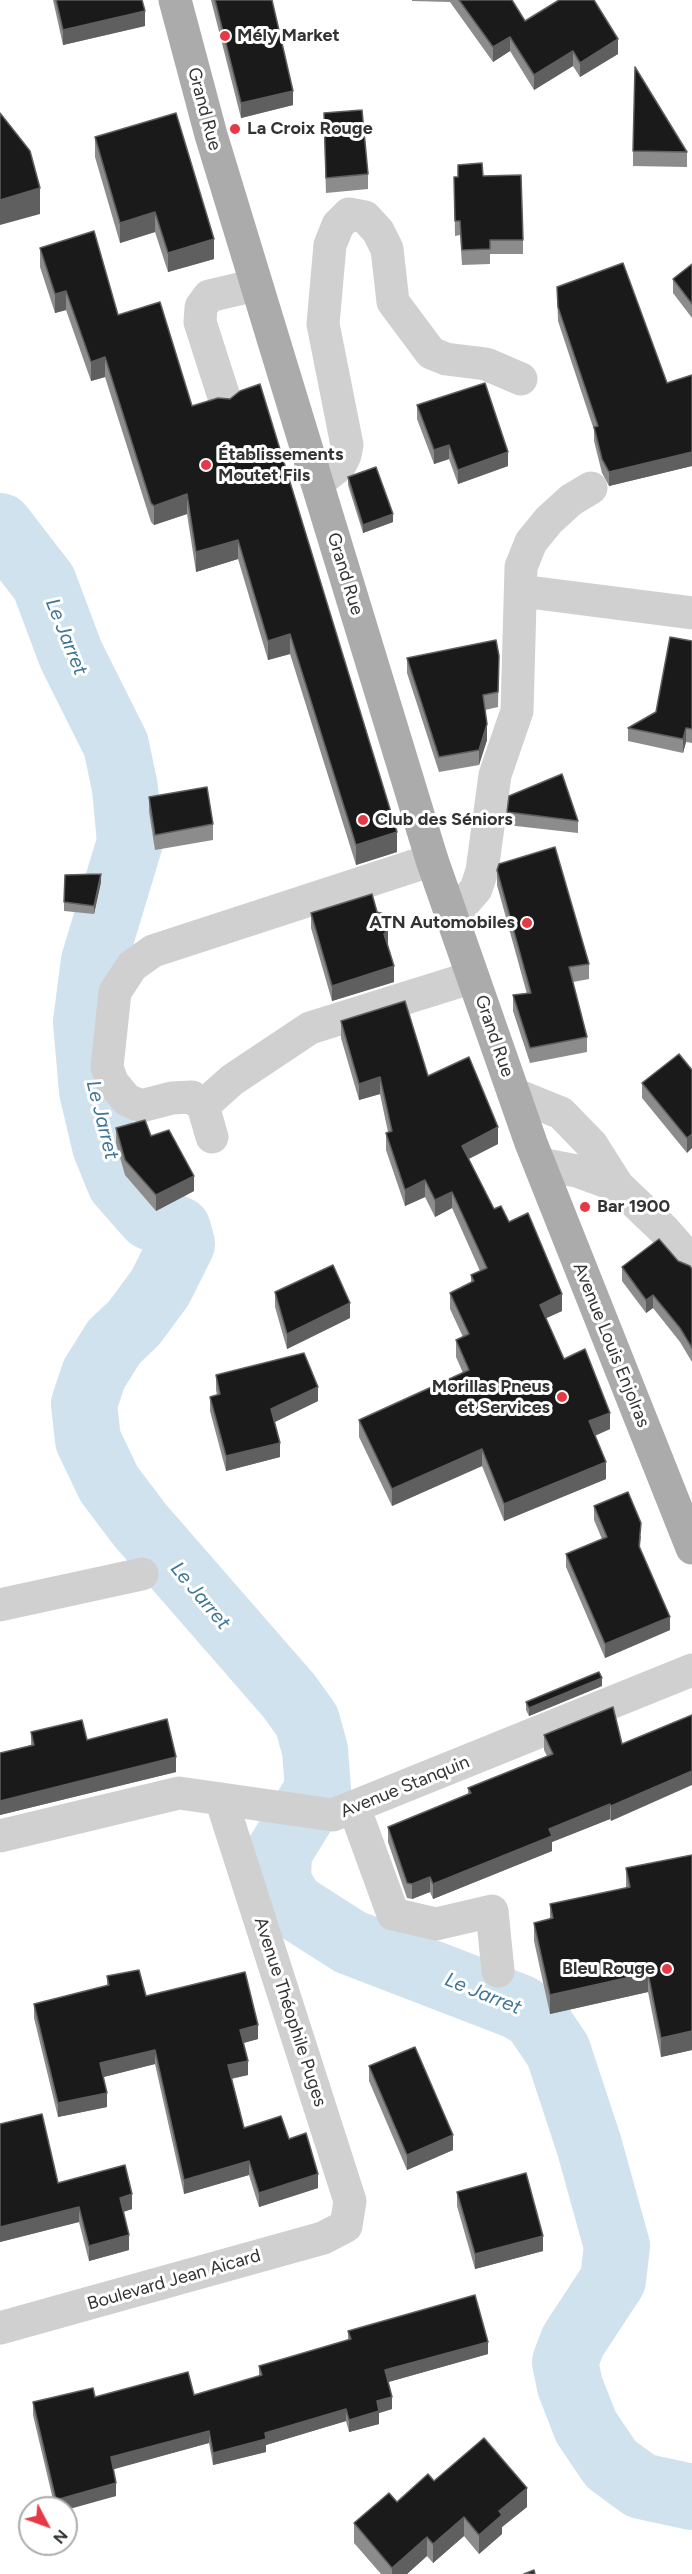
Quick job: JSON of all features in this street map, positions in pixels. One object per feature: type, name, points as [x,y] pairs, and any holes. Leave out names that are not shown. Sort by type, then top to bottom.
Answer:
[{"type":"main road","name":"Grand Rue","points":[[175,0],[211,135],[432,860],[536,1153]]},
{"type":"main road","name":"Avenue Louis Enjolras","points":[[536,1153],[692,1548]]},
{"type":"street","points":[[317,483],[340,465],[345,455],[346,444],[324,324],[330,245],[338,225],[349,214],[365,217],[378,231],[387,249],[393,302],[431,353],[446,359],[486,364],[521,379]]},
{"type":"street","points":[[225,400],[200,322],[201,308],[209,297],[256,285]]},
{"type":"street","points":[[451,918],[476,889],[482,871],[495,775],[517,711],[521,567],[531,542],[549,519],[571,500],[591,488]]},
{"type":"street","points":[[521,591],[692,613]]},
{"type":"street","points":[[212,1137],[203,1106],[192,1097],[172,1098],[141,1106],[127,1100],[112,1082],[107,1067],[115,992],[132,966],[153,951],[432,860]]},
{"type":"street","points":[[203,1106],[232,1080],[310,1028],[473,977]]},
{"type":"street","points":[[514,1094],[561,1113],[592,1145],[618,1186],[665,1231],[692,1262]]},
{"type":"street","points":[[536,1153],[618,1186]]},
{"type":"street","points":[[0,1605],[142,1574]]},
{"type":"street","name":"Avenue Stanquin","points":[[0,1836],[179,1793],[272,1806],[349,1809],[692,1670]]},
{"type":"street","name":"Avenue Théophile Puges","points":[[221,1799],[350,2201],[346,2226]]},
{"type":"street","points":[[349,1809],[393,1914],[436,1924],[492,1911],[498,1971]]},
{"type":"street","name":"Boulevard Jean Aicard","points":[[0,2328],[324,2238],[346,2226]]},
{"type":"building","points":[[56,0],[142,0],[145,11],[63,30]]},
{"type":"building","points":[[215,0],[272,0],[293,91],[241,103]]},
{"type":"building","points":[[459,0],[512,0],[525,21],[559,0],[594,0],[618,39],[580,63],[573,51],[534,75],[510,37],[493,47]]},
{"type":"building","points":[[635,67],[687,152],[633,151]]},
{"type":"building","points":[[362,110],[368,174],[326,178],[324,113]]},
{"type":"building","points":[[0,113],[30,151],[40,188],[0,200]]},
{"type":"building","points":[[176,113],[214,239],[168,253],[155,212],[120,223],[95,137]]},
{"type":"building","points":[[482,163],[483,176],[521,175],[523,240],[490,240],[490,249],[462,250],[460,221],[455,221],[454,177],[458,177],[458,165]]},
{"type":"building","points":[[94,231],[118,315],[160,302],[192,406],[218,398],[230,399],[240,391],[260,384],[397,832],[356,845],[290,634],[268,641],[238,540],[196,552],[187,494],[154,506],[151,503],[105,357],[91,362],[66,291],[55,294],[40,248]]},
{"type":"building","points":[[623,263],[667,383],[692,375],[692,452],[609,472],[602,459],[594,427],[598,426],[558,307],[557,287]]},
{"type":"building","points":[[692,264],[692,304],[673,279]]},
{"type":"building","points":[[485,383],[508,452],[458,470],[449,445],[434,450],[417,405]]},
{"type":"building","points":[[376,467],[393,514],[363,525],[348,477]]},
{"type":"building","points":[[670,637],[692,641],[692,729],[686,728],[683,739],[628,728],[656,712]]},
{"type":"building","points":[[496,640],[499,656],[498,692],[483,695],[487,724],[479,750],[439,757],[407,658]]},
{"type":"building","points":[[562,774],[578,821],[507,812],[509,796]]},
{"type":"building","points":[[207,787],[213,824],[155,835],[149,797]]},
{"type":"building","points":[[555,847],[589,964],[569,967],[587,1037],[530,1048],[513,995],[531,993],[497,870],[499,864]]},
{"type":"building","points":[[101,874],[94,906],[64,902],[65,875]]},
{"type":"building","points":[[372,894],[377,912],[384,914],[388,929],[384,934],[394,966],[332,986],[311,913]]},
{"type":"building","points":[[405,1001],[428,1076],[469,1057],[498,1127],[462,1146],[494,1209],[501,1206],[509,1222],[528,1213],[562,1294],[540,1305],[564,1359],[585,1349],[610,1413],[589,1421],[606,1462],[504,1504],[482,1449],[392,1489],[359,1420],[469,1370],[456,1340],[469,1334],[450,1293],[474,1281],[471,1275],[487,1268],[452,1192],[435,1200],[425,1180],[405,1190],[386,1133],[392,1131],[380,1077],[359,1084],[341,1021]]},
{"type":"building","points":[[679,1054],[692,1070],[692,1134],[687,1138],[642,1083]]},
{"type":"building","points":[[145,1120],[151,1136],[169,1130],[194,1176],[156,1195],[125,1160],[116,1128]]},
{"type":"building","points":[[659,1239],[678,1261],[692,1269],[692,1348],[680,1328],[653,1295],[646,1300],[622,1267]]},
{"type":"building","points":[[333,1265],[350,1303],[287,1334],[275,1292]]},
{"type":"building","points":[[304,1353],[318,1387],[271,1409],[280,1443],[226,1456],[210,1397],[220,1394],[216,1375]]},
{"type":"building","points":[[628,1492],[641,1523],[639,1546],[670,1617],[605,1644],[566,1554],[607,1537],[594,1506]]},
{"type":"building","points":[[599,1672],[602,1678],[529,1708],[526,1702]]},
{"type":"building","points":[[613,1707],[622,1744],[692,1715],[692,1771],[611,1806],[610,1804],[549,1829],[552,1836],[433,1884],[430,1877],[412,1884],[407,1883],[388,1827],[471,1793],[468,1788],[553,1754],[544,1735]]},
{"type":"building","points":[[167,1719],[176,1757],[0,1801],[0,1753],[34,1745],[31,1732],[82,1720],[87,1740]]},
{"type":"building","points":[[692,1855],[692,2031],[661,2038],[648,1973],[550,1995],[534,1923],[553,1918],[550,1904],[630,1887],[626,1868]]},
{"type":"building","points":[[139,1970],[146,1996],[245,1972],[258,2025],[240,2030],[248,2061],[228,2065],[244,2128],[281,2116],[289,2139],[306,2133],[318,2174],[259,2193],[249,2161],[184,2180],[155,2050],[100,2063],[107,2093],[58,2103],[34,2004],[109,1985],[107,1976]]},
{"type":"building","points":[[415,2047],[453,2135],[407,2155],[369,2066]]},
{"type":"building","points":[[42,2114],[58,2183],[125,2165],[132,2194],[120,2198],[129,2235],[89,2246],[79,2207],[0,2227],[0,2124]]},
{"type":"building","points":[[526,2173],[543,2236],[475,2254],[457,2192]]},
{"type":"building","points":[[475,2295],[488,2342],[385,2370],[392,2397],[377,2401],[379,2411],[349,2420],[346,2409],[265,2433],[266,2439],[213,2453],[209,2431],[111,2457],[116,2483],[70,2496],[55,2496],[33,2402],[93,2388],[95,2397],[188,2372],[194,2395],[262,2375],[259,2366],[351,2339],[348,2331]]},
{"type":"building","points":[[484,2438],[527,2488],[499,2511],[502,2515],[479,2535],[464,2517],[433,2544],[427,2537],[392,2568],[354,2523],[389,2493],[397,2502],[428,2474],[434,2481]]},
{"type":"waterway","name":"Le Jarret","points":[[0,526],[44,583],[71,655],[116,745],[125,788],[130,842],[94,961],[86,1022],[92,1091],[105,1146],[120,1183],[150,1217],[178,1229],[182,1244],[160,1288],[134,1323],[114,1342],[94,1374],[84,1404],[88,1440],[109,1484],[140,1525],[289,1696],[307,1721],[315,1750],[318,1789],[279,1852],[278,1882],[292,1905],[350,1942],[519,2007],[535,2017],[558,2051],[589,2145],[617,2246],[613,2280],[573,2341],[565,2362],[570,2386],[586,2427],[611,2464],[641,2486],[692,2497]]},
{"type":"place","name":"Mély Market","points":[[225,36]]},
{"type":"place","name":"La Croix Rouge","points":[[235,129]]},
{"type":"place","name":"Établissements Moutet Fils","points":[[206,465]]},
{"type":"place","name":"Club des Séniors","points":[[363,820]]},
{"type":"place","name":"ATN Automobiles","points":[[527,923]]},
{"type":"place","name":"Bar 1900","points":[[585,1207]]},
{"type":"place","name":"Morillas Pneus et Services","points":[[562,1397]]},
{"type":"place","name":"Bleu Rouge","points":[[667,1969]]}]
